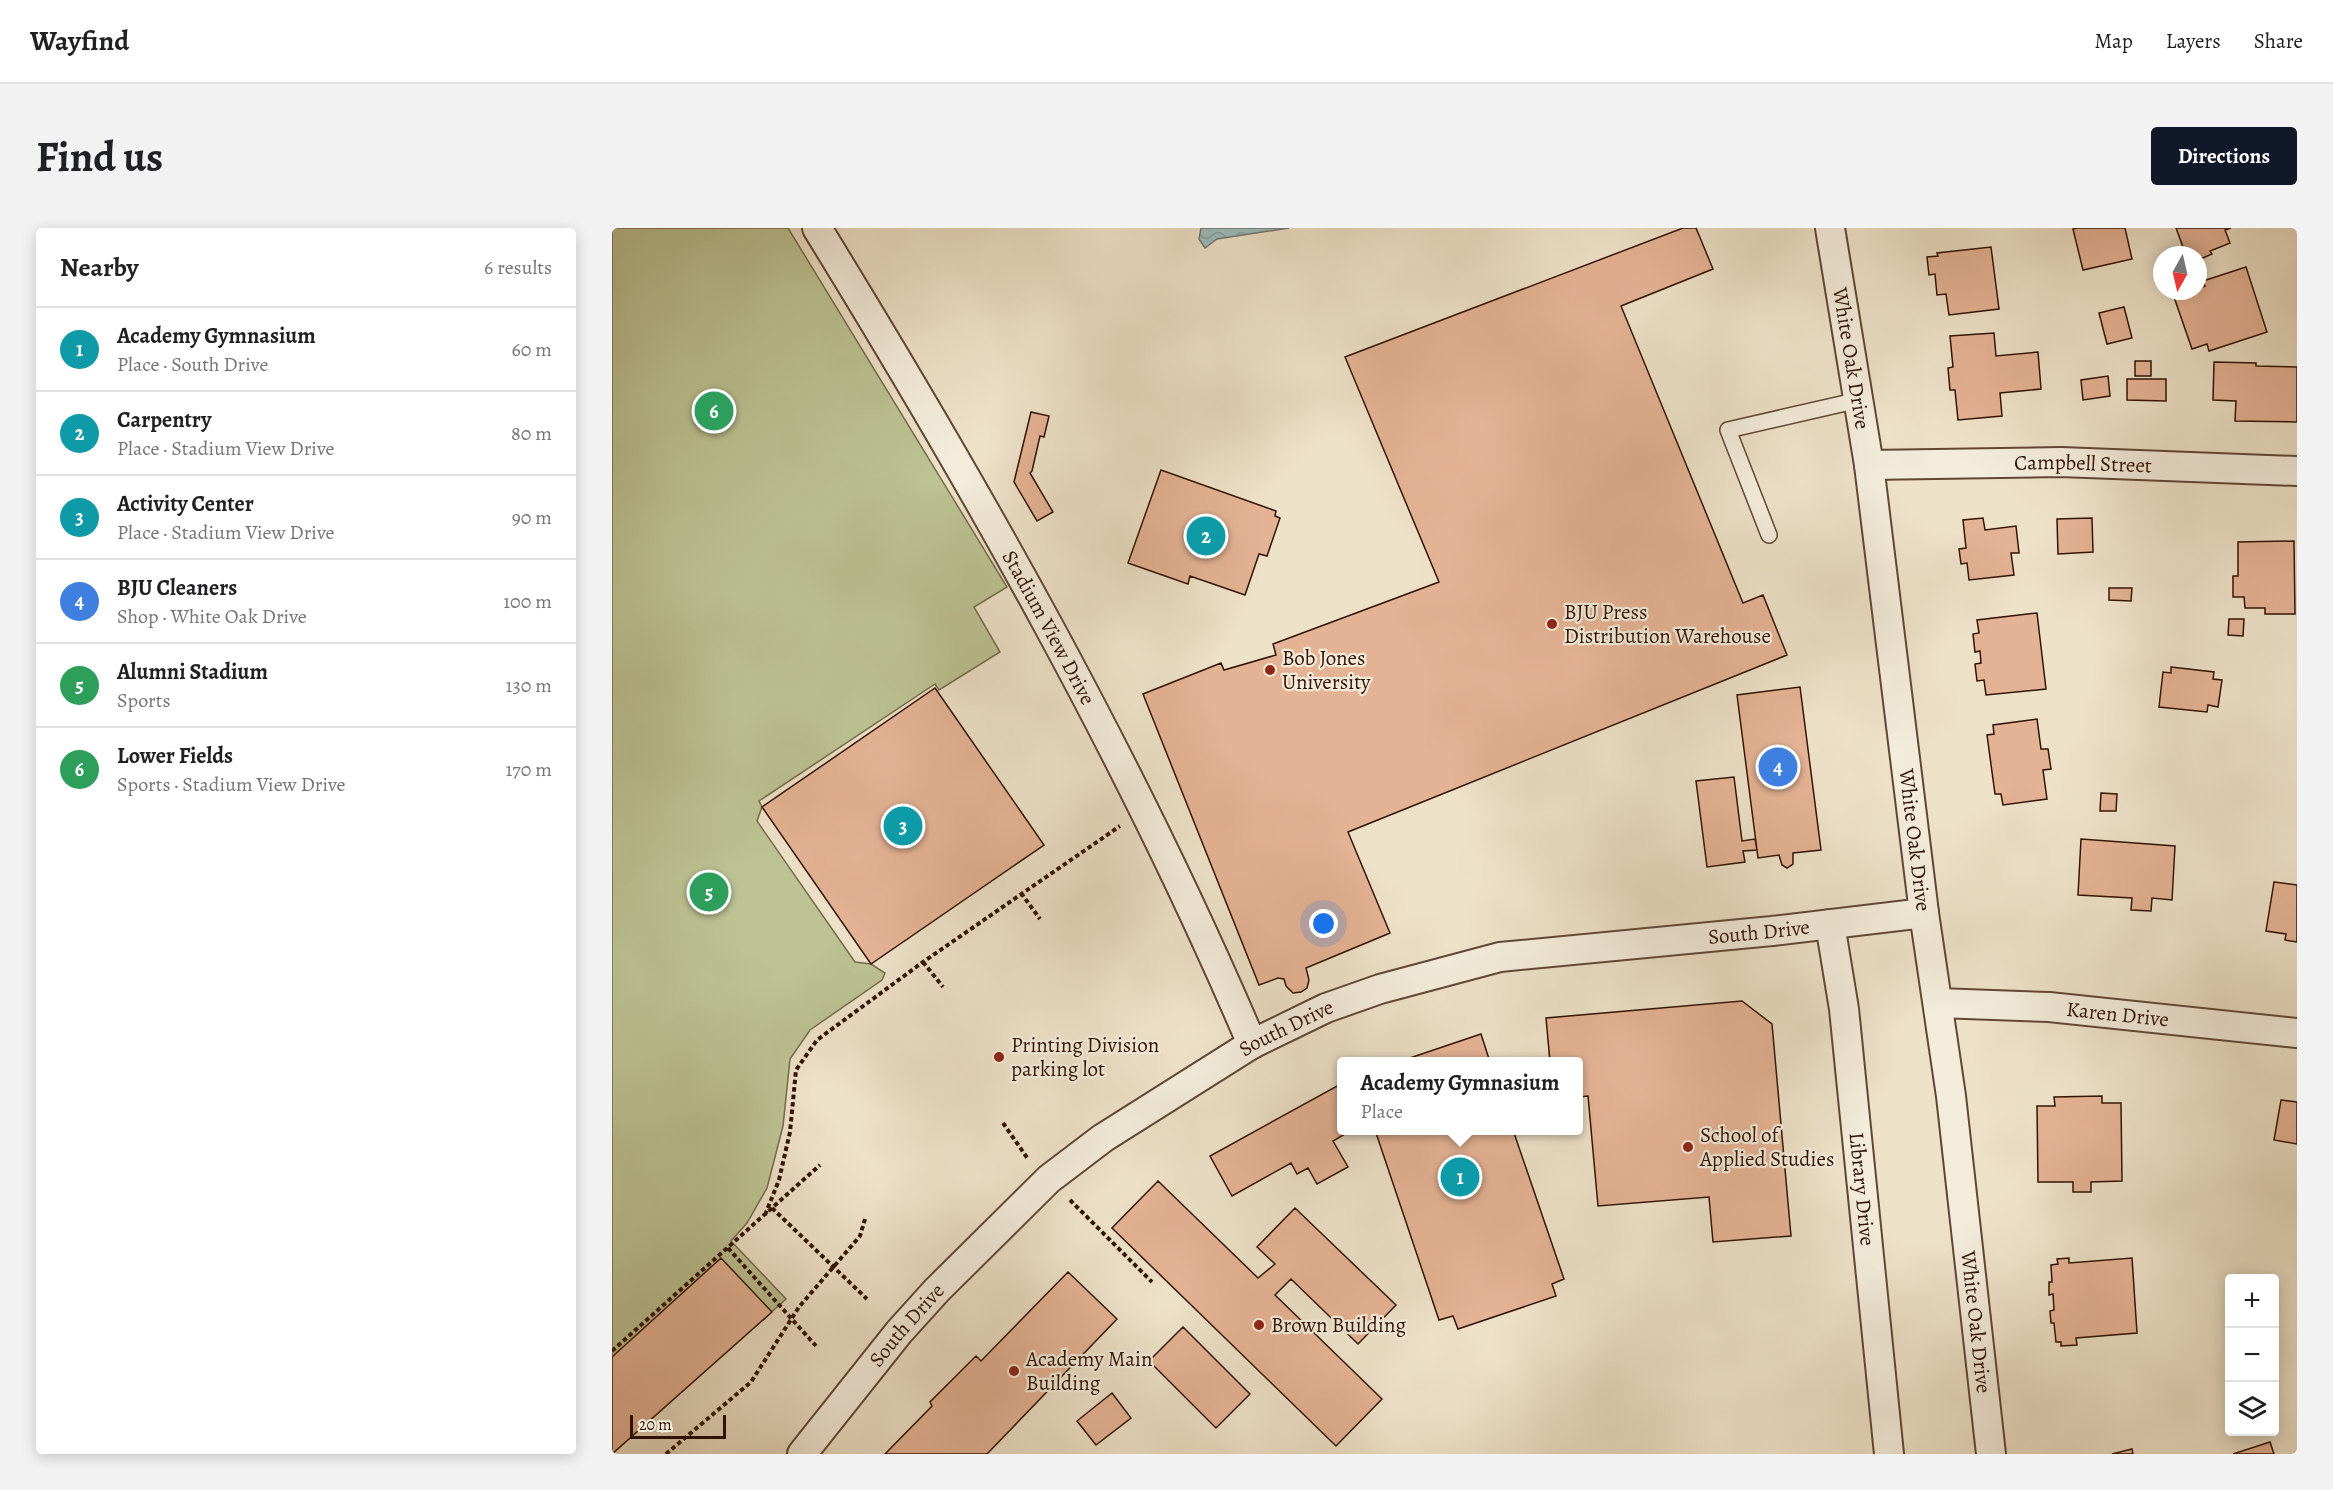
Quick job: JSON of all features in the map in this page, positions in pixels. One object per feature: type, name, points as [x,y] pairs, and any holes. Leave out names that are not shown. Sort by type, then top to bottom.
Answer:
[{"type":"street","name":"Stadium View Drive","points":[[817,228],[1037,602],[1179,881],[1252,1044]]},
{"type":"street","name":"White Oak Drive","points":[[1830,228],[1869,465],[1924,913],[1951,1096],[1991,1454]]},
{"type":"street","name":"Campbell Street","points":[[1869,465],[2061,462],[2297,471]]},
{"type":"street","name":"South Drive","points":[[802,1454],[907,1323],[1049,1179],[1104,1138],[1252,1044],[1326,1008],[1380,989],[1500,957],[1924,913]]},
{"type":"street","name":"Library Drive","points":[[1830,924],[1844,1009],[1889,1454]]},
{"type":"street","name":"Karen Drive","points":[[1938,1003],[2049,1007],[2297,1033]]},
{"type":"lane","points":[[1769,535],[1728,430],[1858,400]]},
{"type":"path","points":[[765,1215],[779,1180],[790,1132],[796,1070],[817,1040],[923,962],[1128,820]]},
{"type":"path","points":[[1021,893],[1040,920]]},
{"type":"path","points":[[923,962],[943,987]]},
{"type":"path","points":[[1003,1123],[1022,1151]]},
{"type":"path","points":[[612,1351],[820,1165]]},
{"type":"path","points":[[1068,1198],[1152,1282]]},
{"type":"path","points":[[772,1208],[867,1299]]},
{"type":"path","points":[[666,1454],[751,1382],[799,1307],[860,1236],[865,1220]]},
{"type":"path","points":[[728,1248],[816,1346]]},
{"type":"green space","points":[[612,228],[788,228],[1007,587],[974,607],[1000,652],[939,690],[935,684],[759,801],[762,807],[757,821],[855,962],[871,964],[885,973],[882,980],[810,1030],[790,1059],[783,1126],[767,1188],[747,1223],[731,1241],[786,1299],[612,1454]]},
{"type":"water","points":[[1201,228],[1289,228],[1217,239],[1205,248],[1199,239]]},
{"type":"building","name":"BJU Press Distribution Warehouse","points":[[1683,228],[1696,228],[1713,269],[1621,306],[1743,603],[1763,595],[1787,655],[1348,832],[1390,933],[1306,968],[1309,980],[1307,988],[1301,992],[1293,993],[1286,986],[1284,979],[1278,978],[1259,985],[1143,694],[1221,663],[1224,670],[1276,655],[1273,644],[1439,582],[1345,357]]},
{"type":"building","points":[[2125,228],[2132,259],[2083,270],[2073,229]]},
{"type":"building","points":[[2176,228],[2231,228],[2225,230],[2230,243],[2210,251],[2212,254],[2207,256],[2207,246],[2183,246]]},
{"type":"building","points":[[1991,247],[1999,309],[1949,315],[1946,294],[1937,295],[1935,274],[1929,275],[1927,257],[1938,256],[1937,253]]},
{"type":"building","points":[[2246,267],[2267,332],[2209,351],[2207,344],[2192,349],[2175,300],[2207,300],[2207,280]]},
{"type":"building","points":[[2124,307],[2132,338],[2107,344],[2099,313]]},
{"type":"building","points":[[1994,333],[1996,356],[2038,352],[2041,389],[2000,393],[2002,416],[1958,420],[1955,390],[1950,390],[1948,368],[1953,367],[1950,336]]},
{"type":"building","points":[[2135,361],[2151,361],[2151,376],[2135,376]]},
{"type":"building","points":[[2214,362],[2297,367],[2297,422],[2235,421],[2236,401],[2213,400]]},
{"type":"building","points":[[2108,376],[2110,396],[2083,400],[2081,380]]},
{"type":"building","points":[[2127,379],[2166,379],[2166,401],[2127,400]]},
{"type":"building","points":[[1031,412],[1049,416],[1044,437],[1040,436],[1030,473],[1053,512],[1037,521],[1014,482]]},
{"type":"building","points":[[1161,470],[1276,511],[1275,516],[1280,518],[1267,556],[1259,554],[1245,595],[1190,576],[1188,584],[1128,563]]},
{"type":"building","points":[[1983,518],[1985,530],[2016,526],[2019,553],[2011,553],[2014,575],[1969,580],[1967,563],[1961,564],[1959,549],[1966,548],[1963,520]]},
{"type":"building","points":[[2092,518],[2093,552],[2058,554],[2057,519]]},
{"type":"building","points":[[2294,541],[2295,614],[2265,614],[2265,608],[2245,608],[2244,597],[2233,597],[2233,576],[2238,576],[2238,542]]},
{"type":"building","points":[[2109,588],[2132,588],[2131,601],[2109,600]]},
{"type":"building","points":[[2037,613],[2046,689],[1986,695],[1984,680],[1977,681],[1975,664],[1981,663],[1980,651],[1975,652],[1973,634],[1979,633],[1977,620]]},
{"type":"building","points":[[2229,619],[2244,619],[2243,636],[2228,635]]},
{"type":"building","points":[[2171,667],[2214,672],[2213,679],[2222,680],[2218,707],[2208,705],[2207,712],[2159,707],[2163,672],[2171,673]]},
{"type":"building","points":[[1800,687],[1821,850],[1793,853],[1793,864],[1787,868],[1782,865],[1779,855],[1758,858],[1737,695]]},
{"type":"building","points":[[935,688],[1044,845],[871,964],[762,807]]},
{"type":"building","points":[[2037,719],[2041,749],[2048,749],[2051,769],[2043,770],[2047,799],[2003,805],[2001,794],[1995,794],[1987,735],[1994,734],[1993,725]]},
{"type":"building","points":[[1734,777],[1742,841],[1755,839],[1757,850],[1743,851],[1745,862],[1707,867],[1696,781]]},
{"type":"building","points":[[2101,793],[2117,794],[2116,811],[2100,811]]},
{"type":"building","points":[[2081,839],[2175,846],[2172,900],[2152,898],[2151,911],[2131,910],[2132,898],[2078,895]]},
{"type":"building","points":[[2274,882],[2297,885],[2297,942],[2285,940],[2286,934],[2266,931]]},
{"type":"building","name":"School of Applied Studies","points":[[1742,1001],[1772,1024],[1791,1236],[1713,1242],[1709,1197],[1598,1206],[1588,1096],[1583,1096],[1583,1057],[1550,1057],[1546,1018]]},
{"type":"building","points":[[1481,1034],[1488,1057],[1413,1057]]},
{"type":"building","points":[[1337,1086],[1337,1135],[1343,1135],[1333,1141],[1348,1167],[1317,1184],[1308,1168],[1297,1174],[1291,1163],[1232,1196],[1210,1156]]},
{"type":"building","points":[[2102,1096],[2102,1103],[2121,1103],[2122,1181],[2091,1182],[2091,1192],[2073,1192],[2073,1182],[2038,1182],[2037,1106],[2055,1106],[2054,1097]]},
{"type":"building","points":[[2281,1100],[2297,1102],[2297,1144],[2274,1140]]},
{"type":"building","points":[[1377,1135],[1515,1135],[1564,1279],[1552,1284],[1556,1296],[1458,1329],[1453,1316],[1439,1320]]},
{"type":"building","name":"Brown Building","points":[[1158,1181],[1258,1278],[1275,1264],[1257,1247],[1295,1208],[1396,1305],[1358,1344],[1291,1279],[1275,1295],[1382,1399],[1336,1446],[1112,1228]]},
{"type":"building","points":[[721,1258],[772,1312],[612,1454],[612,1357]]},
{"type":"building","points":[[2069,1258],[2069,1263],[2132,1258],[2137,1333],[2076,1338],[2077,1345],[2061,1346],[2061,1342],[2056,1342],[2050,1311],[2054,1310],[2053,1294],[2049,1295],[2049,1282],[2052,1282],[2051,1265],[2058,1264],[2057,1259]]},
{"type":"building","name":"Academy Main Building","points":[[1068,1272],[1117,1319],[987,1454],[885,1454],[932,1406],[930,1402],[976,1356],[981,1361]]},
{"type":"building","points":[[1183,1327],[1250,1394],[1216,1428],[1149,1361]]},
{"type":"building","points":[[1112,1393],[1131,1418],[1096,1445],[1077,1421]]},
{"type":"building","points":[[2270,1442],[2274,1454],[2233,1454]]},
{"type":"building","points":[[2132,1449],[2133,1454],[2112,1454]]},
{"type":"place","name":"Lower Fields","points":[[714,411]]},
{"type":"place","name":"Carpentry","points":[[1206,536]]},
{"type":"place","name":"BJU Press Distribution Warehouse","points":[[1552,624]]},
{"type":"place","name":"Bob Jones University","points":[[1270,670]]},
{"type":"place","name":"BJU Cleaners","points":[[1778,767]]},
{"type":"place","name":"Activity Center","points":[[903,826]]},
{"type":"place","name":"Alumni Stadium","points":[[709,892]]},
{"type":"place","name":"Printing Division parking lot","points":[[999,1057]]},
{"type":"place","name":"School of Applied Studies","points":[[1688,1147]]},
{"type":"place","name":"Academy Gymnasium","points":[[1460,1177]]},
{"type":"place","name":"Brown Building","points":[[1259,1325]]},
{"type":"place","name":"Academy Main Building","points":[[1014,1371]]}]
